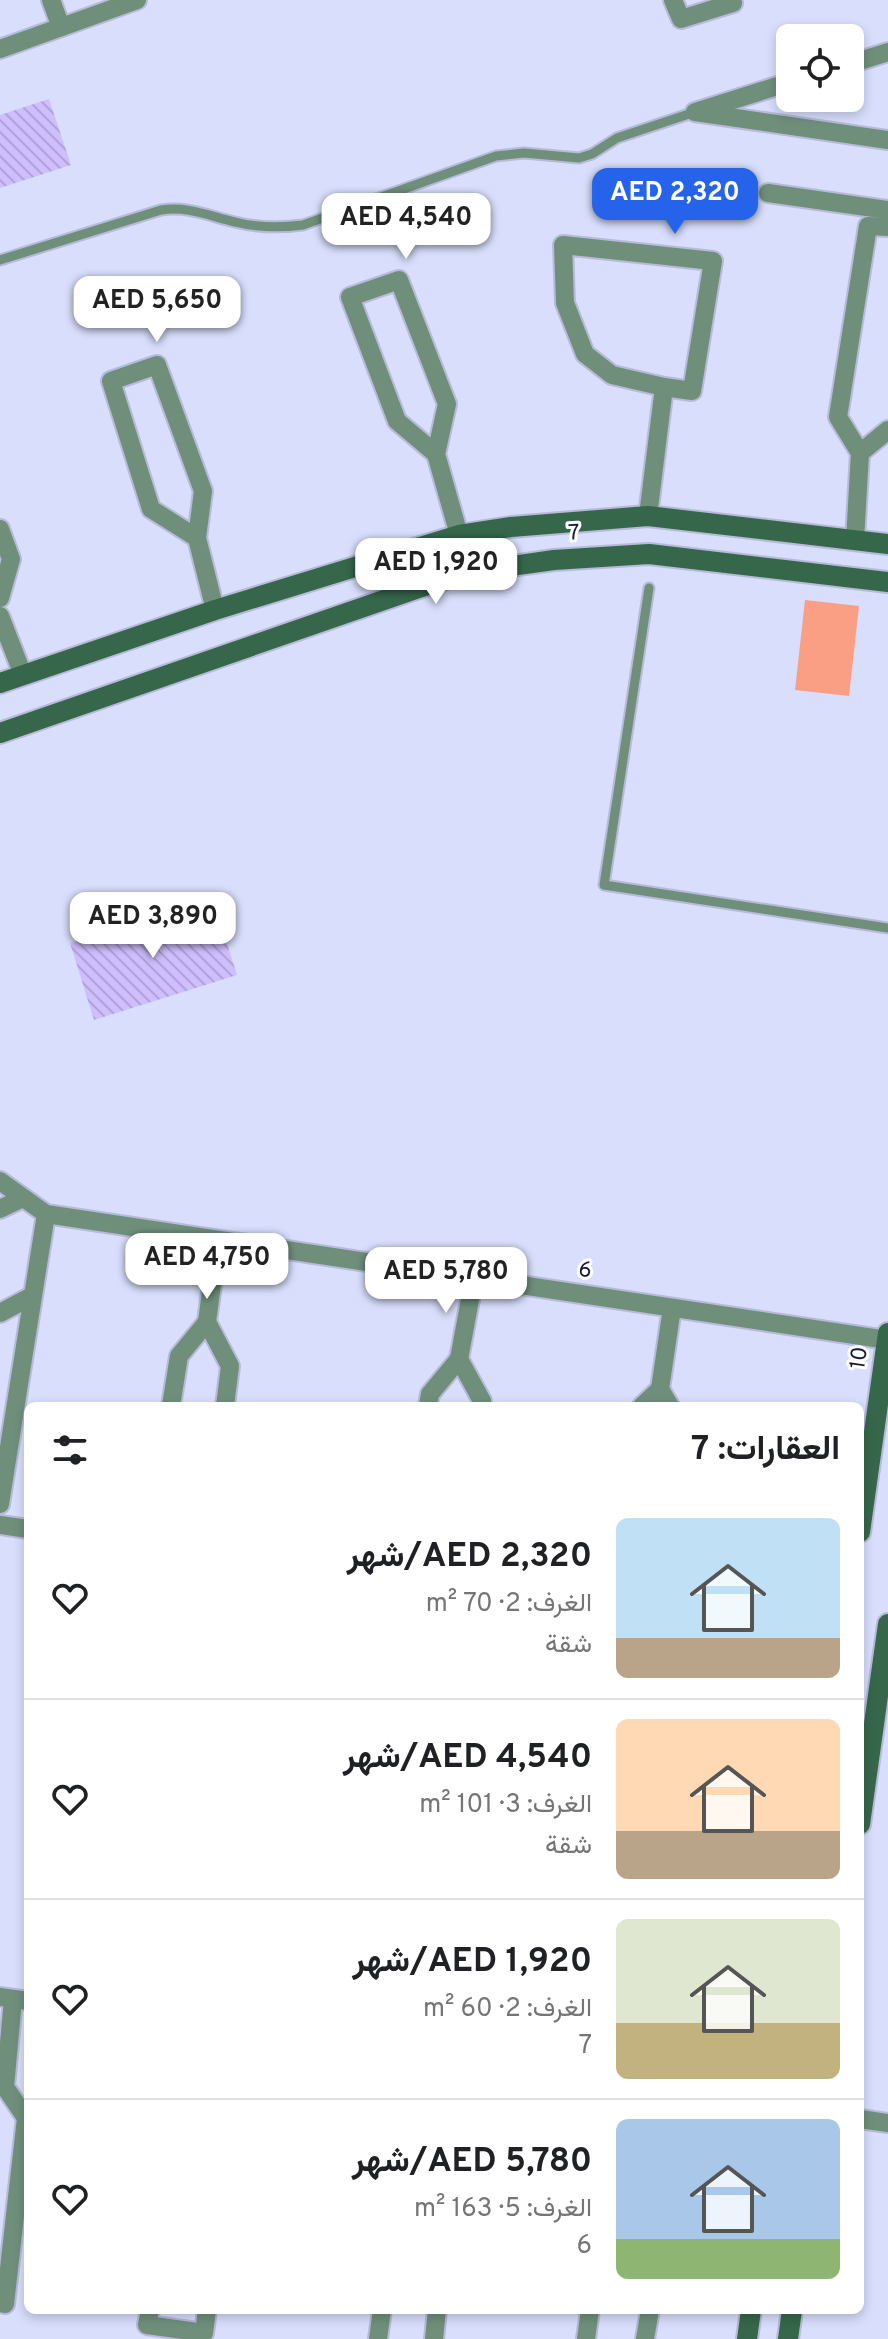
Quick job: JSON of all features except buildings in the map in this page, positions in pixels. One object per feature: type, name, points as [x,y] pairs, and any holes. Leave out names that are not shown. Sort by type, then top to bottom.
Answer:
[{"type":"street","points":[[51,0],[61,27]]},
{"type":"street","points":[[0,49],[137,0]]},
{"type":"street","points":[[673,0],[681,19],[733,3],[731,0]]},
{"type":"street","points":[[864,60],[888,52]]},
{"type":"street","points":[[695,112],[776,86]]},
{"type":"street","points":[[695,112],[888,140]]},
{"type":"street","points":[[768,193],[888,210]]},
{"type":"street","points":[[855,540],[860,453],[838,417],[868,226],[888,227]]},
{"type":"street","points":[[563,245],[713,261],[692,391],[664,387],[612,375],[585,354],[565,303],[563,245]]},
{"type":"street","points":[[436,454],[397,421],[350,297],[399,280],[447,404],[436,454],[459,535]]},
{"type":"street","points":[[197,538],[151,509],[111,381],[157,365],[203,491],[197,538],[215,610]]},
{"type":"street","points":[[648,516],[664,387]]},
{"type":"street","points":[[860,453],[888,430]]},
{"type":"street","name":"7","points":[[0,683],[215,610],[459,535],[511,527],[648,516],[888,544]]},
{"type":"street","points":[[0,529],[11,559],[0,598]]},
{"type":"street","name":"7","points":[[0,733],[462,573],[554,560],[649,554],[888,582]]},
{"type":"street","points":[[0,616],[23,675]]},
{"type":"street","name":"6","points":[[0,1181],[46,1214],[888,1340]]},
{"type":"street","points":[[0,1209],[23,1198]]},
{"type":"street","points":[[0,1504],[46,1214]]},
{"type":"street","points":[[172,1402],[179,1356],[207,1322],[218,1240]]},
{"type":"street","points":[[429,1402],[430,1394],[459,1359],[474,1278]]},
{"type":"street","points":[[0,1313],[32,1296]]},
{"type":"street","points":[[665,1398],[672,1308]]},
{"type":"street","points":[[207,1322],[230,1366],[226,1402]]},
{"type":"street","name":"10","points":[[864,1505],[888,1333]]},
{"type":"street","points":[[459,1359],[482,1402]]},
{"type":"street","points":[[0,1525],[24,1528]]},
{"type":"street","points":[[864,1795],[888,1624]]},
{"type":"street","points":[[14,1999],[2,2089],[24,2116]]},
{"type":"street","points":[[864,2120],[888,2123]]},
{"type":"street","points":[[0,2303],[5,2304],[24,2136]]},
{"type":"street","points":[[149,2314],[147,2325],[204,2333],[206,2314]]},
{"type":"street","points":[[378,2339],[381,2314]]},
{"type":"street","points":[[434,2339],[437,2314]]},
{"type":"street","points":[[586,2339],[589,2314]]},
{"type":"street","points":[[645,2339],[649,2314]]},
{"type":"street","points":[[747,2339],[750,2314]]},
{"type":"street","points":[[788,2339],[791,2314]]},
{"type":"lane","points":[[0,260],[176,207],[260,227],[278,229],[303,225],[496,156],[524,153],[579,158],[592,154],[617,138],[695,112]]},
{"type":"lane","points":[[649,588],[604,885],[888,928]]},
{"type":"shaded area","points":[[805,600],[859,606],[849,696],[795,690]]}]
